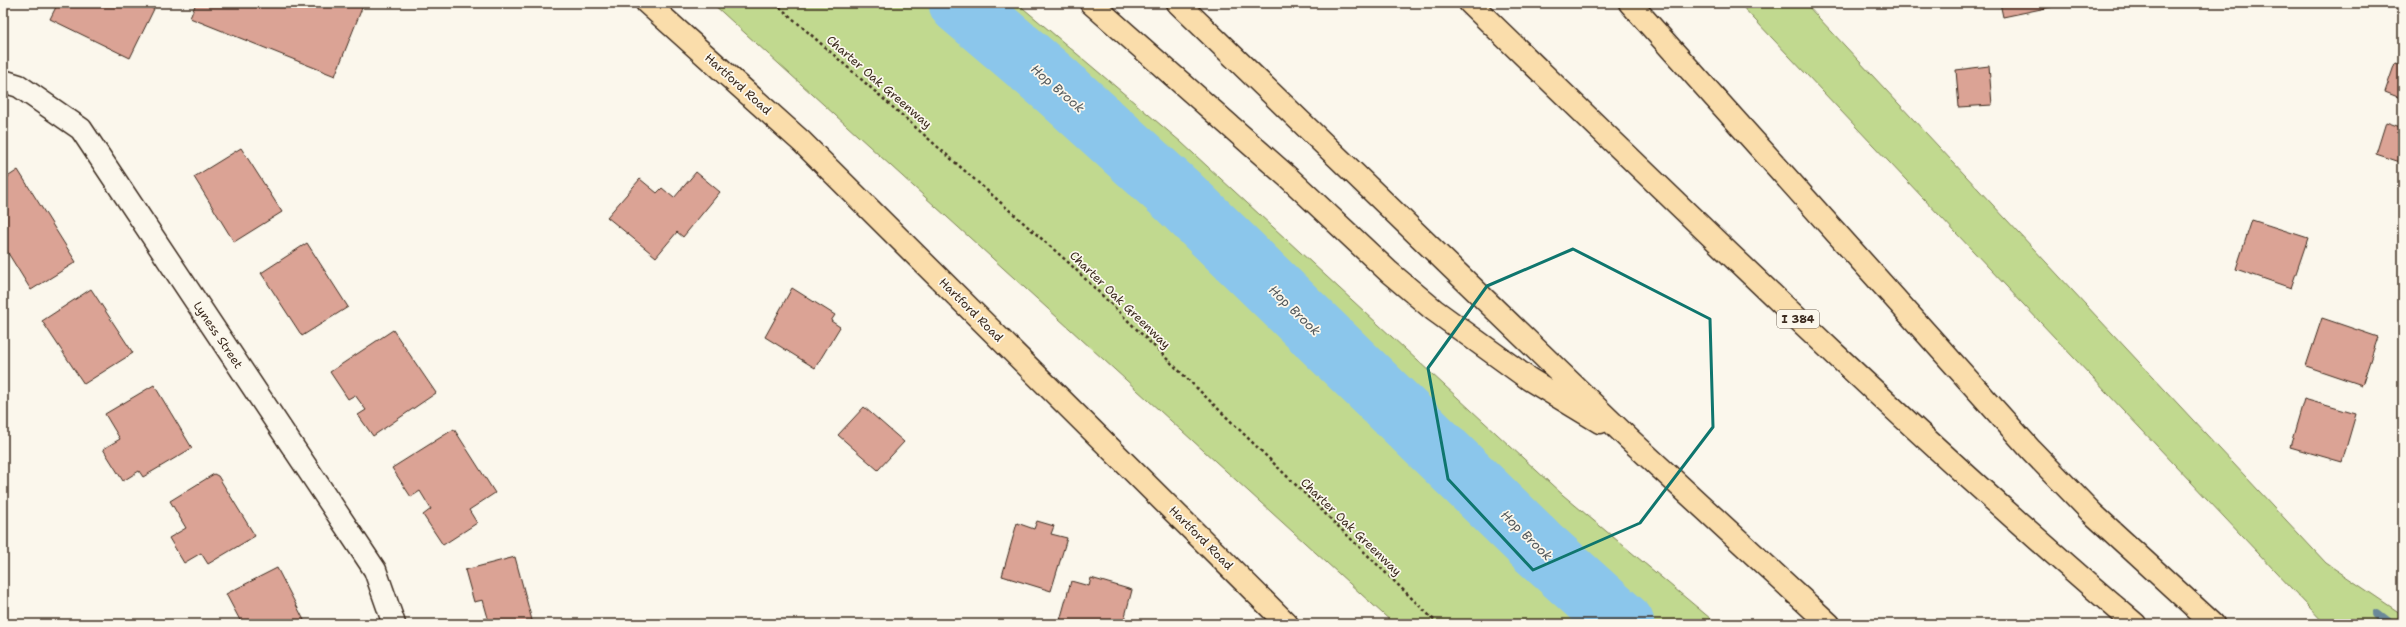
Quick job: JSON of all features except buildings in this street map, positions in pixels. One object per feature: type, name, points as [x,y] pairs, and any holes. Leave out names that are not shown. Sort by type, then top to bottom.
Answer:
[{"type":"main road","name":"Hartford Road","points":[[647,3],[802,142],[1287,624]]},
{"type":"main road","points":[[1091,3],[1434,310],[1529,379],[1628,438]]},
{"type":"main road","points":[[1178,3],[1628,438],[1829,624]]},
{"type":"main road","name":"I 384","points":[[1470,3],[1912,426],[2052,553],[2135,624]]},
{"type":"main road","points":[[1630,3],[2031,450],[2098,518],[2213,624]]},
{"type":"street","name":"Lyness Street","points":[[3,81],[20,86],[81,129],[375,570],[394,624]]},
{"type":"path","name":"Charter Oak Greenway","points":[[775,3],[1069,263],[1438,624]]},
{"type":"highlighted area","points":[[1573,249],[1710,319],[1713,427],[1640,523],[1533,570],[1448,479],[1428,368],[1487,286]]},
{"type":"green space","points":[[712,3],[1017,3],[1181,142],[1563,495],[1717,624],[1394,624]]},
{"type":"green space","points":[[1739,3],[1805,3],[2326,563],[2403,615],[2403,624],[2325,624]]},
{"type":"waterway","name":"Hop Brook","points":[[960,3],[1057,86],[1179,197],[1539,548],[1623,624]]},
{"type":"waterway","points":[[2377,614],[2390,624]]}]
